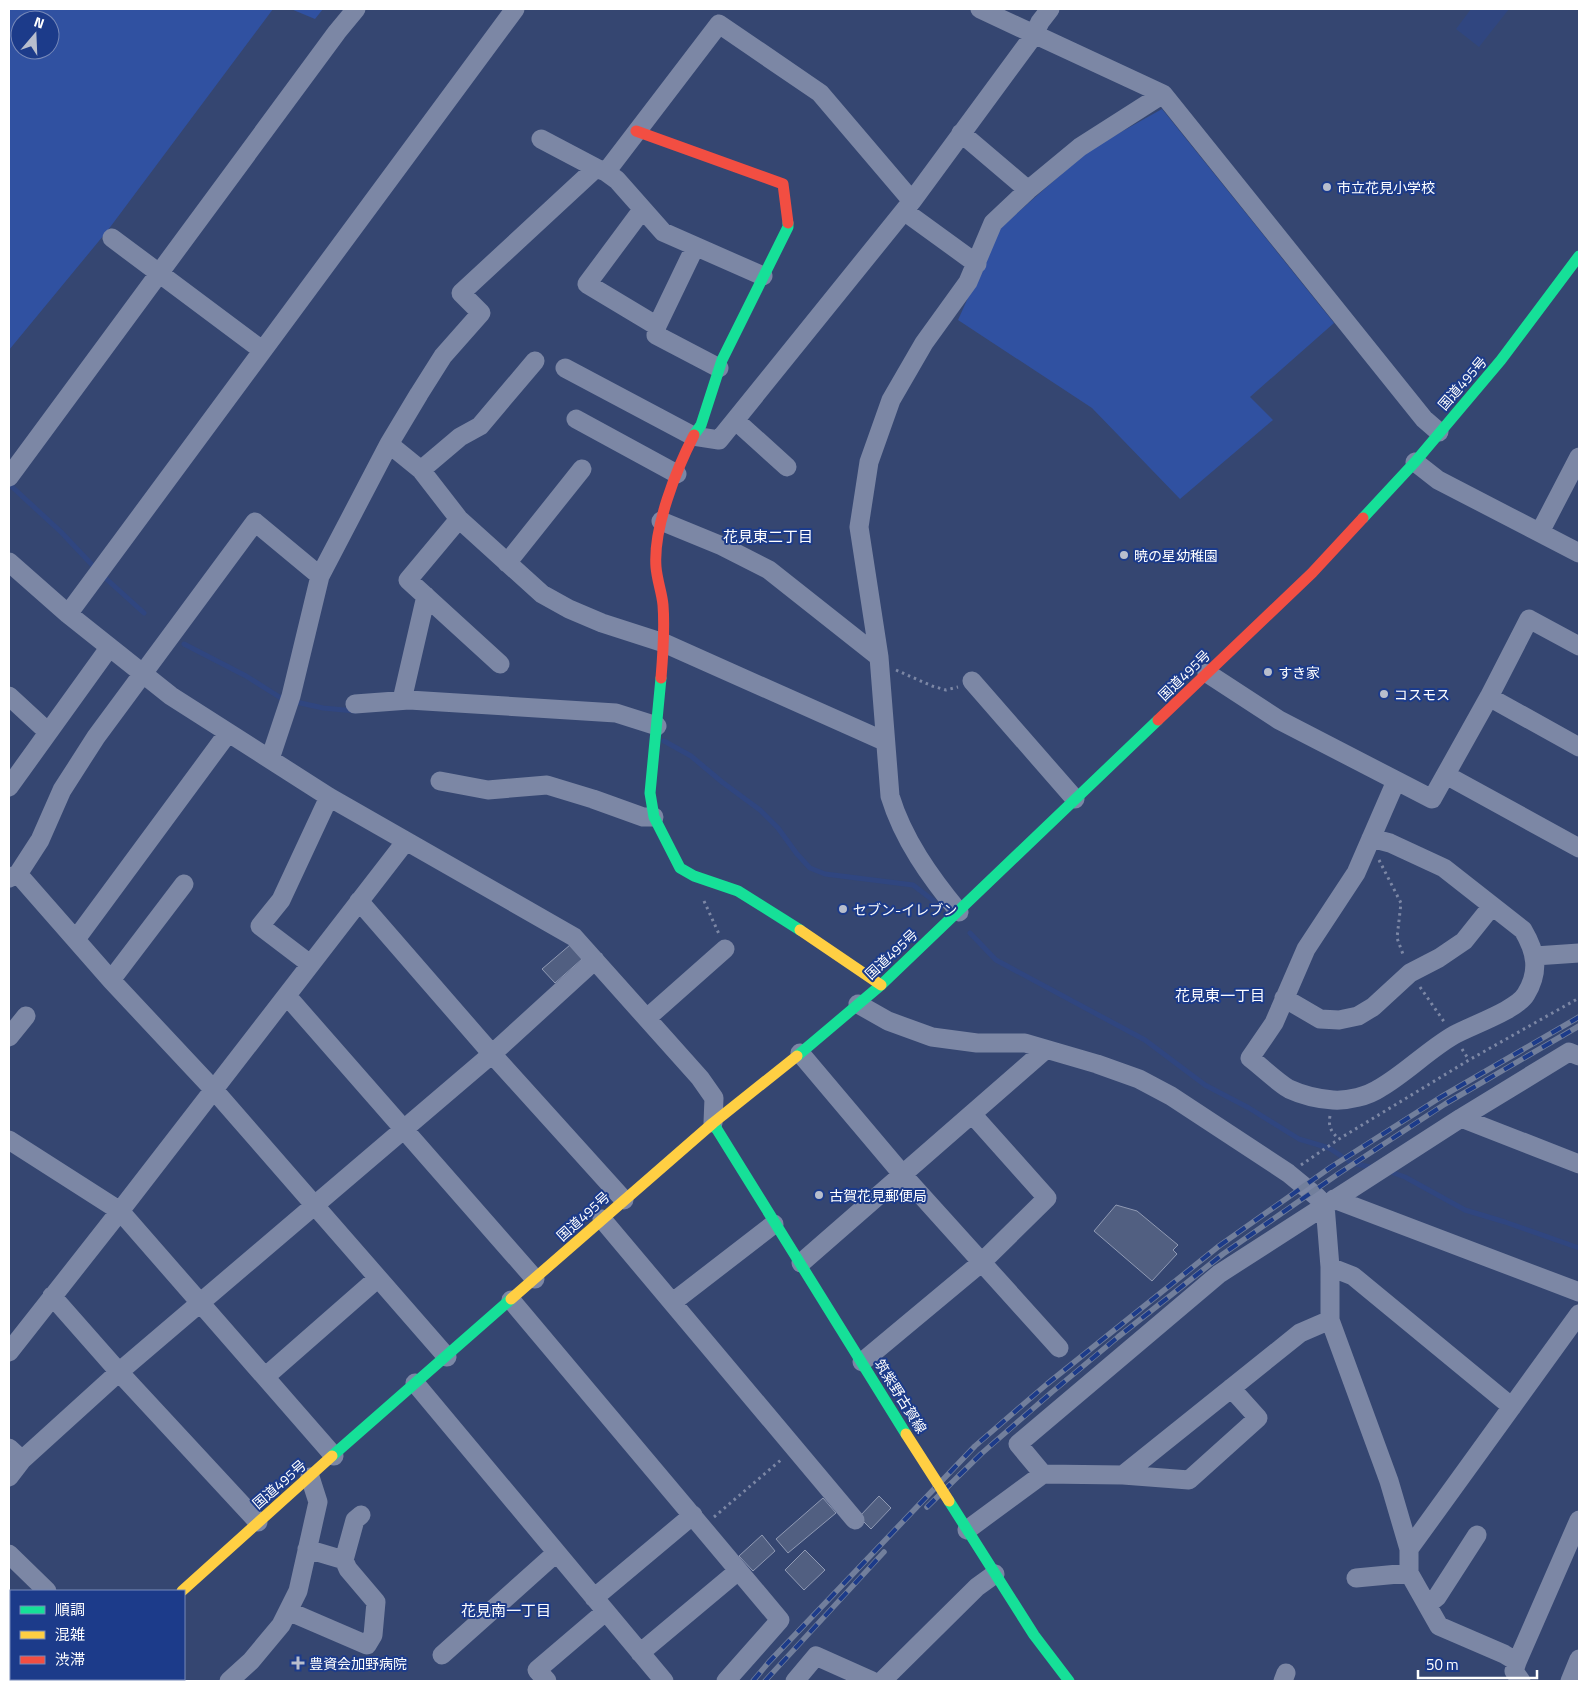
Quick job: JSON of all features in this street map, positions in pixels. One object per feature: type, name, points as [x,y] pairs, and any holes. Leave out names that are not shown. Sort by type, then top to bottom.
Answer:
[{"type":"main road","points":[[636,131],[783,184],[788,227],[719,368],[701,425],[677,474],[658,532],[656,567],[663,605],[664,643],[650,793],[654,817],[680,868],[694,876],[738,891],[789,922],[881,984]]},
{"type":"main road","name":"国道495号","points":[[183,1590],[602,1219],[713,1123],[858,1004],[960,912],[1075,799],[1312,573],[1415,462],[1501,360],[1579,256]]},
{"type":"main road","name":"筑紫野古賀線","points":[[713,1123],[948,1502],[1034,1635],[1069,1681]]},
{"type":"street","points":[[9,477],[331,40],[356,9]]},
{"type":"street","points":[[68,614],[515,9]]},
{"type":"street","points":[[980,9],[1163,94],[1424,419],[1439,432]]},
{"type":"street","points":[[565,368],[694,436],[719,440],[908,206],[1034,35],[1040,22],[1050,9]]},
{"type":"street","points":[[270,759],[290,696],[320,576],[389,444],[418,394],[443,356],[481,313],[461,293],[601,170],[636,131],[719,24],[820,93],[908,206],[977,264]]},
{"type":"street","points":[[960,912],[935,883],[905,834],[890,796],[878,657],[859,527],[869,462],[891,400],[924,343],[968,282],[993,223],[1028,190],[1080,148],[1163,94]]},
{"type":"street","points":[[961,133],[1028,190]]},
{"type":"street","points":[[541,139],[617,180],[663,232],[763,276]]},
{"type":"street","points":[[642,210],[586,284],[657,326]]},
{"type":"street","points":[[112,238],[262,350]]},
{"type":"street","points":[[695,247],[657,326],[656,335],[719,368]]},
{"type":"street","points":[[421,470],[460,437],[480,426],[535,361]]},
{"type":"street","points":[[576,419],[677,474]]},
{"type":"street","points":[[735,420],[787,468]]},
{"type":"street","points":[[389,444],[421,470],[459,519],[542,594],[602,623],[664,643],[884,741]]},
{"type":"street","points":[[1540,532],[1579,457]]},
{"type":"street","points":[[1415,462],[1438,480],[1579,553]]},
{"type":"street","points":[[507,563],[582,469]]},
{"type":"street","points":[[459,519],[408,580],[500,664]]},
{"type":"street","points":[[661,521],[722,546],[769,570],[878,657]]},
{"type":"street","points":[[320,576],[255,522],[96,737],[62,790],[40,840],[13,876],[76,939],[214,1090],[447,1357]]},
{"type":"street","points":[[9,562],[108,648],[171,696],[329,796],[574,937],[700,1078],[714,1098],[713,1123]]},
{"type":"street","points":[[402,700],[426,596]]},
{"type":"street","points":[[1207,673],[1279,720],[1432,799],[1489,697],[1529,619],[1579,646]]},
{"type":"street","points":[[9,787],[108,648]]},
{"type":"street","points":[[972,681],[1075,799]]},
{"type":"street","points":[[9,696],[48,732]]},
{"type":"street","points":[[1489,697],[1579,747]]},
{"type":"street","points":[[355,704],[402,700],[616,713],[657,726]]},
{"type":"street","points":[[76,939],[228,733]]},
{"type":"street","points":[[1446,775],[1579,848]]},
{"type":"street","points":[[440,781],[488,790],[547,785],[643,817],[654,817]]},
{"type":"street","points":[[1371,838],[1390,842],[1444,868],[1523,930],[1535,956],[1531,983],[1525,996],[1515,1005],[1453,1036],[1380,1089],[1363,1096],[1333,1100],[1307,1095],[1289,1088],[1250,1058],[1274,1023],[1306,949],[1356,873],[1371,838],[1396,781]]},
{"type":"street","points":[[310,964],[260,926],[282,900],[329,796]]},
{"type":"street","points":[[9,1352],[120,1212],[406,841]]},
{"type":"street","points":[[112,980],[184,884]]},
{"type":"street","points":[[358,901],[492,1054],[624,1200]]},
{"type":"street","points":[[1284,998],[1320,1019],[1339,1020],[1358,1016],[1374,1007],[1410,973],[1439,958],[1464,941],[1492,906]]},
{"type":"street","points":[[647,1018],[725,948]]},
{"type":"street","points":[[1535,956],[1579,953]]},
{"type":"street","points":[[9,1477],[16,1454],[119,1372],[316,1206],[492,1054],[595,960]]},
{"type":"street","points":[[287,996],[535,1279]]},
{"type":"street","points":[[858,1004],[888,1021],[932,1037],[976,1043],[1025,1043],[1097,1064],[1138,1079],[1171,1096],[1294,1176],[1329,1202],[1579,1292]]},
{"type":"street","points":[[9,1037],[26,1016]]},
{"type":"street","points":[[801,1263],[1045,1050]]},
{"type":"street","points":[[1043,1474],[1018,1444],[1219,1274],[1393,1161],[1569,1052],[1579,1056]]},
{"type":"street","points":[[800,1053],[903,1175],[1058,1348]]},
{"type":"street","points":[[862,1362],[982,1262],[1047,1198],[972,1114]]},
{"type":"street","points":[[1461,1118],[1579,1164]]},
{"type":"street","points":[[9,1140],[120,1212],[334,1456]]},
{"type":"street","points":[[1329,1202],[1330,1320],[1389,1481],[1408,1549],[1409,1574],[1439,1626],[1504,1654],[1517,1662]]},
{"type":"street","points":[[602,1219],[855,1520]]},
{"type":"street","points":[[673,1302],[774,1224]]},
{"type":"street","points":[[1330,1267],[1353,1276],[1512,1407]]},
{"type":"street","points":[[265,1377],[378,1278]]},
{"type":"street","points":[[52,1296],[119,1372],[258,1522]]},
{"type":"street","points":[[511,1300],[780,1620],[726,1681]]},
{"type":"street","points":[[1408,1549],[1579,1314]]},
{"type":"street","points":[[1123,1476],[1300,1333],[1330,1320]]},
{"type":"street","points":[[415,1383],[664,1681]]},
{"type":"street","points":[[967,1530],[1043,1474],[1189,1480],[1258,1418],[1231,1388]]},
{"type":"street","points":[[229,1681],[251,1661],[281,1625],[298,1591],[318,1502],[310,1477]]},
{"type":"street","points":[[288,1611],[366,1644],[374,1635],[376,1602],[348,1568],[344,1560],[355,1520],[361,1515]]},
{"type":"street","points":[[1521,1681],[1514,1671],[1517,1662],[1579,1520]]},
{"type":"street","points":[[536,1677],[600,1605],[697,1521]]},
{"type":"street","points":[[1427,1605],[1437,1597],[1477,1535]]},
{"type":"street","points":[[308,1549],[344,1560]]},
{"type":"street","points":[[9,1554],[47,1590]]},
{"type":"street","points":[[442,1655],[556,1554]]},
{"type":"street","points":[[640,1653],[738,1570]]},
{"type":"street","points":[[882,1681],[977,1587],[995,1574]]},
{"type":"street","points":[[1356,1578],[1409,1574]]},
{"type":"street","points":[[795,1681],[816,1656],[872,1681]]},
{"type":"street","points":[[1570,1681],[1579,1659]]},
{"type":"path","points":[[878,657],[896,670],[946,690],[972,681]]},
{"type":"path","points":[[1371,838],[1400,903],[1397,938],[1410,973],[1453,1036]]},
{"type":"path","points":[[694,876],[725,948]]},
{"type":"path","points":[[1311,1159],[1338,1139],[1468,1060],[1579,998]]},
{"type":"path","points":[[1333,1100],[1329,1123],[1332,1133],[1338,1139]]},
{"type":"path","points":[[697,1521],[796,1448]]},
{"type":"shaded area","points":[[9,9],[273,9],[108,230],[9,350]]},
{"type":"shaded area","points":[[291,9],[323,9],[315,19]]},
{"type":"shaded area","points":[[1471,9],[1509,9],[1479,47],[1456,29]]},
{"type":"shaded area","points":[[1162,109],[1334,323],[1250,397],[1273,420],[1180,499],[1092,408],[958,320],[999,229],[1089,150]]},
{"type":"building","points":[[570,945],[582,959],[555,983],[542,969]]},
{"type":"building","points":[[1116,1205],[1137,1211],[1178,1245],[1173,1250],[1177,1254],[1152,1281],[1094,1231]]},
{"type":"building","points":[[879,1496],[891,1508],[871,1529],[859,1517]]},
{"type":"building","points":[[823,1498],[836,1513],[788,1553],[776,1539]]},
{"type":"building","points":[[762,1535],[775,1551],[753,1571],[739,1556]]},
{"type":"building","points":[[805,1550],[825,1570],[804,1590],[785,1570]]},
{"type":"waterway","points":[[9,484],[61,532],[96,569]]},
{"type":"waterway","points":[[102,575],[144,613]]},
{"type":"waterway","points":[[184,644],[246,676],[281,698]]},
{"type":"waterway","points":[[296,702],[323,708],[355,711]]},
{"type":"waterway","points":[[664,741],[691,756],[760,810],[778,828],[810,868],[825,874],[913,885],[934,901]]},
{"type":"waterway","points":[[970,933],[996,960],[1145,1040],[1205,1085],[1249,1108],[1299,1139],[1329,1148],[1352,1163],[1375,1168]]},
{"type":"waterway","points":[[1388,1171],[1405,1177],[1465,1210],[1579,1248]]},
{"type":"railway","points":[[753,1681],[975,1446],[1047,1384],[1219,1246],[1331,1167],[1441,1097],[1579,1017]]},
{"type":"railway","points":[[927,1507],[981,1454],[1052,1392],[1223,1254],[1338,1174],[1445,1104],[1579,1026]]},
{"type":"railway","points":[[765,1681],[884,1552]]},
{"type":"traffic: fast","points":[[694,435],[701,425],[722,360],[788,227],[788,223]]},
{"type":"traffic: fast","points":[[1363,518],[1415,462],[1501,360],[1579,256]]},
{"type":"traffic: fast","points":[[661,678],[650,793],[654,817],[680,868],[694,876],[738,891],[800,930]]},
{"type":"traffic: fast","points":[[797,1056],[881,985],[1158,720]]},
{"type":"traffic: fast","points":[[713,1123],[906,1434]]},
{"type":"traffic: fast","points":[[332,1456],[511,1299]]},
{"type":"traffic: fast","points":[[949,1501],[1034,1635],[1069,1681]]},
{"type":"traffic: slow","points":[[800,930],[881,985]]},
{"type":"traffic: slow","points":[[511,1299],[713,1123],[797,1056]]},
{"type":"traffic: slow","points":[[906,1434],[949,1501]]},
{"type":"traffic: slow","points":[[183,1590],[332,1456]]},
{"type":"traffic: jam","points":[[636,131],[783,184],[788,223]]},
{"type":"traffic: jam","points":[[661,678],[664,624],[656,567],[658,535],[673,482],[694,435]]},
{"type":"traffic: jam","points":[[1158,720],[1312,573],[1363,518]]},
{"type":"place","name":"市立花見小学校","points":[[1327,187]]},
{"type":"place","name":"暁の星幼稚園","points":[[1124,555]]},
{"type":"place","name":"すき家","points":[[1268,672]]},
{"type":"place","name":"コスモス","points":[[1384,694]]},
{"type":"place","name":"セブン-イレブン","points":[[843,909]]},
{"type":"place","name":"古賀花見郵便局","points":[[819,1195]]},
{"type":"place","name":"豊資会加野病院","points":[[298,1663]]},
{"type":"district","name":"花見東二丁目","points":[[768,536]]},
{"type":"district","name":"花見東一丁目","points":[[1220,995]]},
{"type":"district","name":"花見南一丁目","points":[[506,1610]]}]
